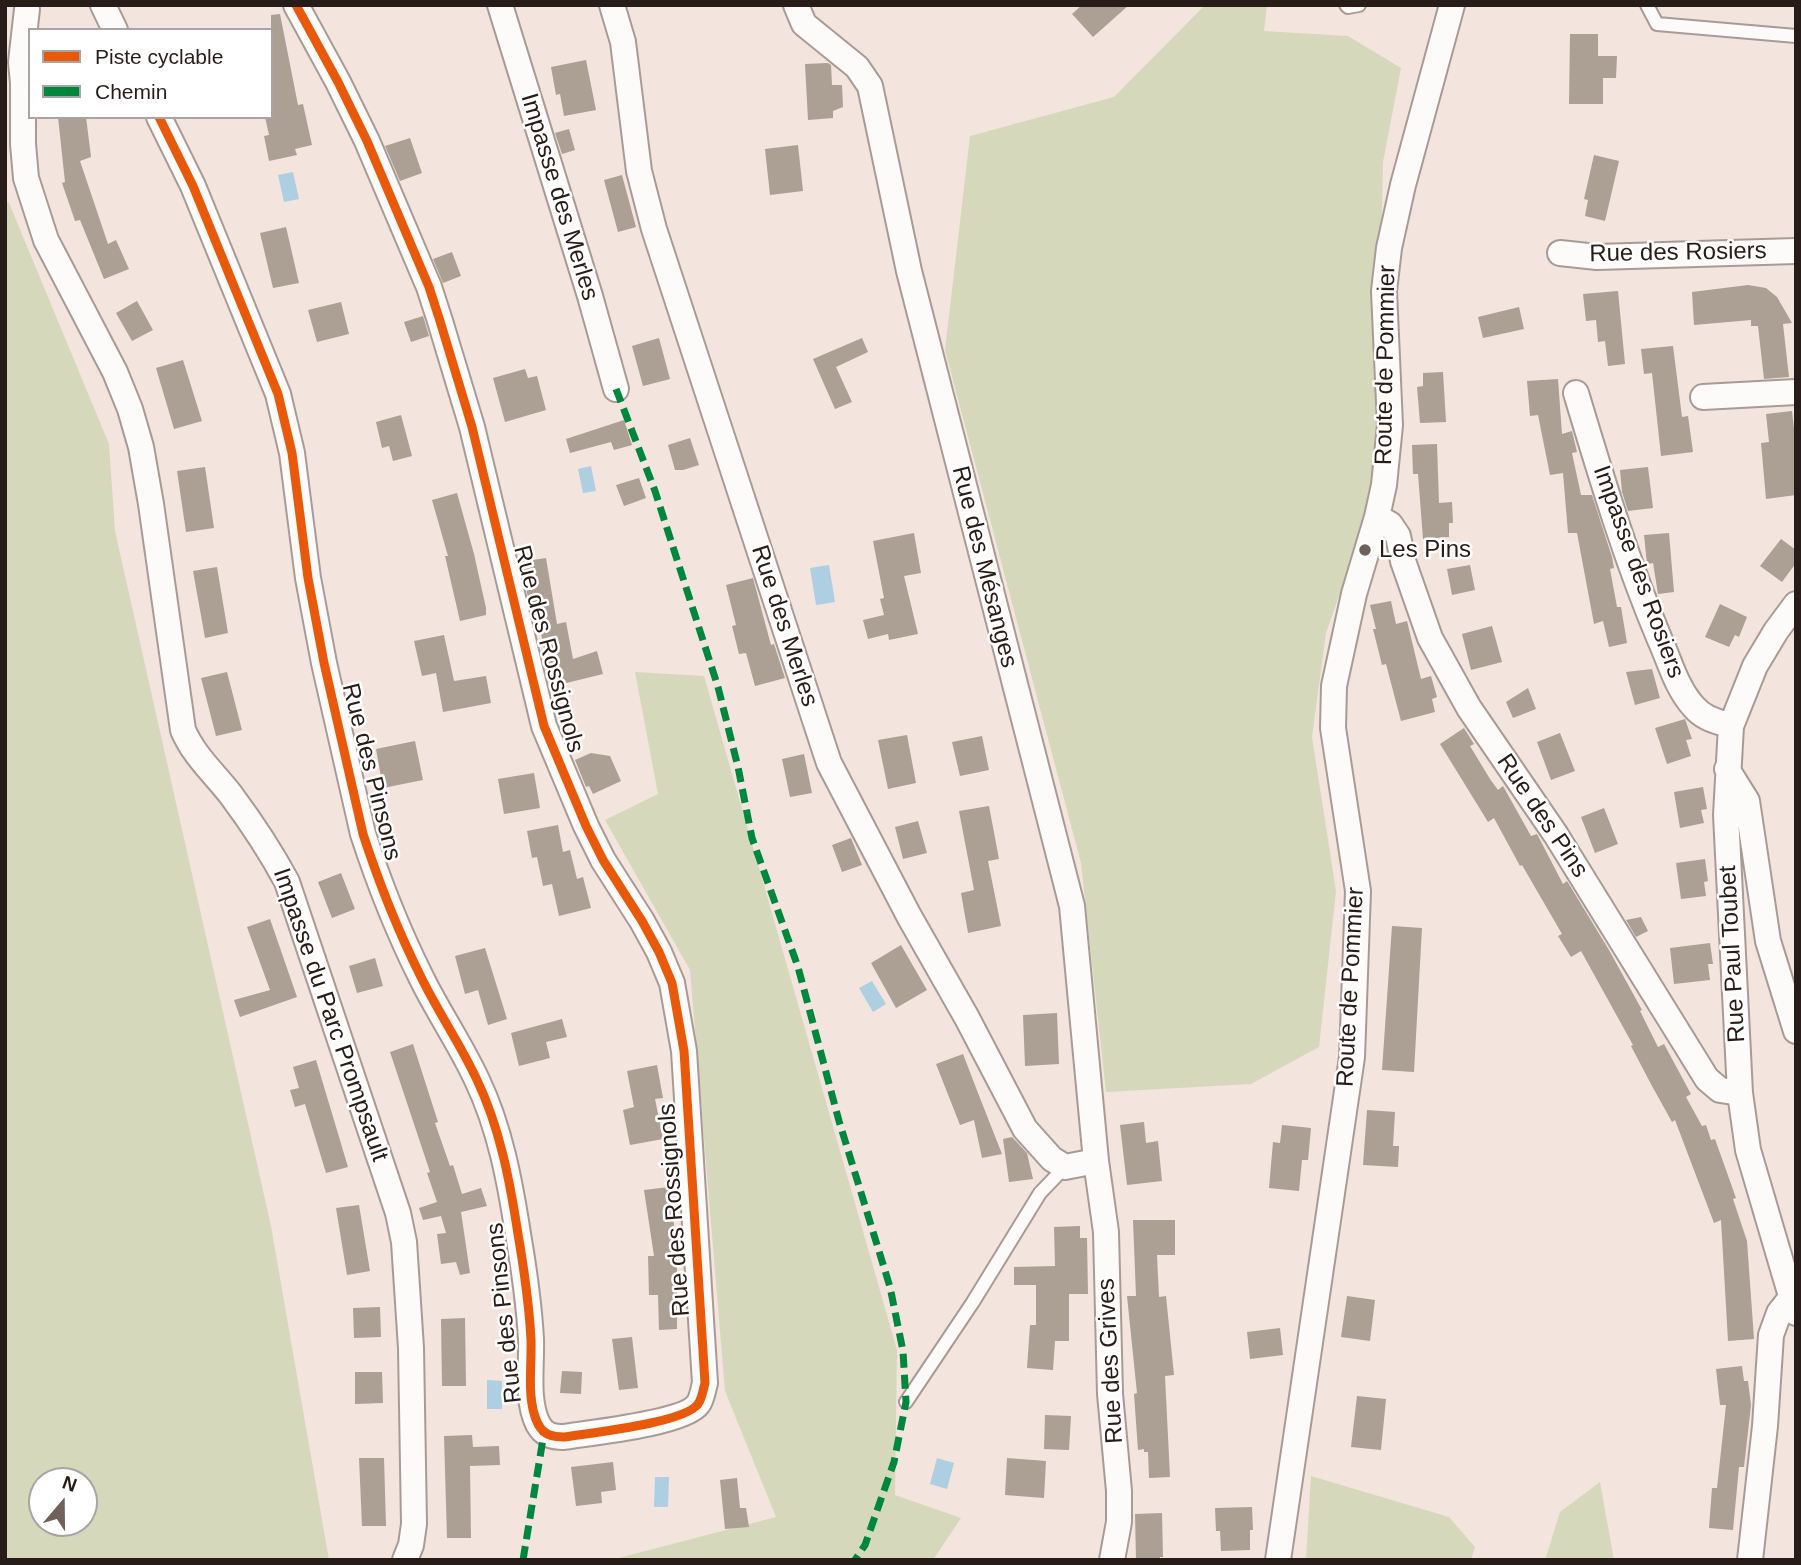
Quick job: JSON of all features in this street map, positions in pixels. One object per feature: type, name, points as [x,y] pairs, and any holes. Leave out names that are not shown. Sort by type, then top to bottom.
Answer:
[{"type":"street","points":[[103,5],[114,28]]},
{"type":"street","name":"Rue des Rossignols","points":[[296,5],[367,141],[429,287],[471,427],[544,726],[603,860],[659,952],[672,983],[681,1024],[705,1383],[702,1395],[698,1404],[690,1411],[674,1417],[564,1437],[553,1437],[544,1433]]},
{"type":"street","name":"Impasse des Merles","points":[[500,5],[616,389]]},
{"type":"street","name":"Rue des Merles","points":[[611,5],[623,42],[639,171],[654,229],[830,763],[909,916],[967,1018],[1025,1129],[1052,1160],[1065,1167]]},
{"type":"street","name":"Rue des Mésanges","points":[[796,5],[804,24],[858,67],[870,86],[908,271],[1072,906],[1096,1161]]},
{"type":"street","name":"Route de Pommier","points":[[1278,1560],[1352,1057],[1359,891],[1333,728],[1334,686],[1354,594],[1384,485],[1390,425],[1384,290],[1386,269],[1403,185],[1452,5]]},
{"type":"street","points":[[5,29],[22,19],[27,7]]},
{"type":"street","name":"Impasse du Parc Prompsault","points":[[27,7],[20,62],[26,178],[46,240],[115,372],[141,447],[183,730],[190,747],[230,795],[276,861],[287,882],[398,1213],[404,1242],[411,1362],[414,1524],[411,1545],[405,1560]]},
{"type":"street","points":[[5,42],[20,62]]},
{"type":"street","name":"Rue des Pinsons","points":[[160,119],[193,186],[278,394],[292,453],[308,578],[324,663],[366,844],[408,951],[478,1082],[503,1157],[526,1279],[533,1406],[537,1422],[544,1433]]},
{"type":"street","name":"Rue des Rosiers","points":[[1560,253],[1597,257],[1796,251]]},
{"type":"street","points":[[1703,397],[1796,392]]},
{"type":"street","name":"Impasse des Rosiers","points":[[1576,393],[1615,521],[1647,610],[1674,673],[1693,707],[1706,718],[1731,726]]},
{"type":"street","name":"Rue des Pins","points":[[1377,517],[1390,524],[1398,536],[1403,561],[1430,638],[1469,708],[1556,835],[1707,1079],[1720,1090],[1740,1093]]},
{"type":"street","name":"Rue Paul Toubet","points":[[1793,1306],[1748,1150],[1740,1093],[1726,815],[1731,726],[1755,666],[1796,604]]},
{"type":"street","points":[[1727,769],[1747,801],[1768,941],[1796,1031]]},
{"type":"street","points":[[1065,1167],[1096,1161]]},
{"type":"street","name":"Rue des Grives","points":[[1096,1161],[1106,1232],[1110,1394],[1119,1491],[1119,1522],[1112,1560]]},
{"type":"street","points":[[1750,1560],[1766,1426],[1771,1335],[1779,1313],[1793,1306]]},
{"type":"lane","points":[[1346,5],[1359,5]]},
{"type":"lane","points":[[1647,5],[1657,24],[1796,36]]},
{"type":"lane","points":[[906,1402],[973,1302],[1040,1193],[1065,1167]]},
{"type":"green space","points":[[1205,5],[1267,5],[1264,31],[1348,36],[1401,68],[1383,162],[1380,306],[1385,408],[1374,497],[1326,633],[1312,737],[1336,891],[1319,1047],[1251,1084],[1106,1092],[1081,863],[945,350],[970,136],[1114,97]]},
{"type":"green space","points":[[5,200],[9,203],[109,444],[115,531],[271,1226],[329,1560],[5,1560]]},
{"type":"green space","points":[[635,672],[704,676],[897,1350],[895,1495],[961,1518],[933,1560],[611,1560],[776,1517],[725,1391],[690,970],[605,820],[658,794]]},
{"type":"green space","points":[[1311,1476],[1449,1517],[1475,1547],[1471,1560],[1306,1560]]},
{"type":"green space","points":[[1600,1482],[1614,1560],[1545,1560],[1560,1512]]},
{"type":"water","points":[[293,172],[299,199],[284,202],[278,175]]},
{"type":"water","points":[[591,466],[596,491],[583,493],[578,469]]},
{"type":"water","points":[[829,565],[835,602],[816,605],[810,568]]},
{"type":"water","points":[[872,981],[886,1004],[873,1012],[859,988]]},
{"type":"water","points":[[487,1380],[502,1381],[502,1409],[487,1409]]},
{"type":"water","points":[[937,1458],[954,1463],[947,1489],[930,1484]]},
{"type":"water","points":[[655,1477],[669,1477],[668,1507],[654,1507]]},
{"type":"building","points":[[1082,5],[1129,5],[1093,37],[1072,14]]},
{"type":"building","points":[[280,14],[298,105],[303,104],[312,145],[295,149],[297,155],[269,161],[264,136],[269,135],[265,119],[273,119],[271,15]]},
{"type":"building","points":[[1570,34],[1598,34],[1598,56],[1617,56],[1616,78],[1603,78],[1603,104],[1569,104]]},
{"type":"building","points":[[586,60],[596,110],[564,116],[560,94],[556,95],[551,67]]},
{"type":"building","points":[[805,64],[831,65],[832,85],[842,85],[843,107],[833,111],[833,118],[808,120]]},
{"type":"building","points":[[58,119],[86,119],[91,157],[80,161],[108,244],[116,240],[129,269],[104,279],[80,220],[75,221],[62,183],[65,182]]},
{"type":"building","points":[[569,129],[575,150],[562,154],[555,133]]},
{"type":"building","points":[[410,138],[422,173],[400,181],[385,146]]},
{"type":"building","points":[[798,145],[803,191],[770,195],[765,149]]},
{"type":"building","points":[[1594,155],[1619,161],[1605,221],[1585,216],[1588,200],[1584,199]]},
{"type":"building","points":[[622,175],[636,227],[618,232],[604,180]]},
{"type":"building","points":[[286,227],[299,283],[273,288],[260,233]]},
{"type":"building","points":[[452,252],[461,276],[443,283],[433,259]]},
{"type":"building","points":[[1748,285],[1766,288],[1777,297],[1792,323],[1783,324],[1789,377],[1764,379],[1758,326],[1751,326],[1751,320],[1694,325],[1692,292]]},
{"type":"building","points":[[1618,291],[1625,364],[1608,366],[1605,341],[1598,342],[1596,320],[1586,321],[1583,294]]},
{"type":"building","points":[[137,301],[153,330],[132,341],[116,313]]},
{"type":"building","points":[[341,302],[349,334],[317,342],[308,310]]},
{"type":"building","points":[[1519,307],[1524,329],[1483,338],[1478,317]]},
{"type":"building","points":[[423,316],[429,336],[411,342],[404,322]]},
{"type":"building","points":[[659,338],[670,379],[643,386],[632,346]]},
{"type":"building","points":[[862,338],[868,352],[836,367],[852,402],[835,409],[813,359]]},
{"type":"building","points":[[1673,346],[1682,417],[1688,416],[1693,452],[1661,456],[1652,373],[1644,374],[1641,349]]},
{"type":"building","points":[[183,360],[202,421],[174,429],[156,368]]},
{"type":"building","points":[[525,369],[528,378],[537,376],[546,410],[505,422],[493,378]]},
{"type":"building","points":[[1443,372],[1446,422],[1420,423],[1417,387],[1423,386],[1423,373]]},
{"type":"building","points":[[1558,379],[1562,434],[1572,431],[1577,452],[1572,453],[1581,495],[1592,495],[1612,557],[1614,568],[1610,569],[1617,607],[1621,607],[1627,643],[1609,647],[1603,621],[1594,624],[1577,533],[1568,533],[1563,473],[1550,475],[1538,415],[1530,416],[1527,381]]},
{"type":"building","points":[[1792,411],[1796,446],[1796,495],[1766,499],[1761,443],[1769,442],[1766,414]]},
{"type":"building","points":[[401,415],[412,456],[393,461],[389,446],[382,448],[376,422]]},
{"type":"building","points":[[624,420],[632,445],[614,450],[611,442],[570,453],[566,439]]},
{"type":"building","points":[[690,438],[699,465],[675,470],[668,445]]},
{"type":"building","points":[[1437,444],[1439,503],[1452,502],[1453,523],[1449,523],[1449,537],[1423,539],[1418,474],[1413,474],[1412,445]]},
{"type":"building","points":[[205,467],[214,528],[186,532],[177,471]]},
{"type":"building","points":[[1648,467],[1653,508],[1628,511],[1622,492],[1620,470]]},
{"type":"building","points":[[639,478],[646,498],[624,506],[616,485]]},
{"type":"building","points":[[457,493],[486,608],[486,615],[460,621],[445,556],[448,556],[432,500]]},
{"type":"building","points":[[914,533],[921,573],[904,576],[918,634],[889,640],[888,634],[868,639],[863,620],[884,615],[880,599],[884,598],[873,541]]},
{"type":"building","points":[[1669,533],[1674,592],[1658,594],[1653,563],[1647,564],[1644,535]]},
{"type":"building","points":[[1781,539],[1796,550],[1796,563],[1782,582],[1760,566]]},
{"type":"building","points":[[546,558],[557,624],[566,622],[573,659],[597,651],[603,674],[550,687],[542,654],[545,654],[538,618],[533,619],[520,562]]},
{"type":"building","points":[[1470,565],[1475,590],[1452,595],[1447,569]]},
{"type":"building","points":[[217,567],[228,633],[205,638],[193,571]]},
{"type":"building","points":[[753,578],[771,645],[774,644],[785,678],[755,686],[746,653],[739,654],[732,626],[736,625],[726,585]]},
{"type":"building","points":[[1391,601],[1396,624],[1407,621],[1421,679],[1431,676],[1437,697],[1432,699],[1435,712],[1401,721],[1386,664],[1382,665],[1370,605]]},
{"type":"building","points":[[1720,604],[1747,617],[1739,637],[1735,635],[1729,647],[1705,637]]},
{"type":"building","points":[[1492,626],[1502,662],[1471,670],[1462,634]]},
{"type":"building","points":[[444,635],[454,681],[486,676],[491,703],[443,712],[436,673],[422,676],[414,641]]},
{"type":"building","points":[[1652,669],[1660,698],[1635,705],[1626,672]]},
{"type":"building","points":[[227,672],[242,730],[216,736],[201,678]]},
{"type":"building","points":[[1528,688],[1536,709],[1513,718],[1506,702]]},
{"type":"building","points":[[1685,719],[1692,739],[1686,740],[1691,756],[1667,764],[1655,728]]},
{"type":"building","points":[[1464,728],[1474,744],[1470,746],[1490,779],[1498,790],[1503,786],[1531,836],[1537,834],[1563,884],[1567,881],[1642,1010],[1640,1011],[1658,1047],[1664,1044],[1691,1094],[1686,1097],[1702,1126],[1706,1125],[1711,1140],[1715,1139],[1736,1198],[1733,1199],[1747,1241],[1754,1339],[1728,1341],[1721,1220],[1714,1223],[1675,1120],[1672,1122],[1581,951],[1571,957],[1558,936],[1562,934],[1494,818],[1488,822],[1440,744]]},
{"type":"building","points":[[1560,733],[1575,771],[1551,780],[1537,742]]},
{"type":"building","points":[[907,735],[916,783],[888,789],[878,740]]},
{"type":"building","points":[[982,736],[989,770],[960,776],[952,742]]},
{"type":"building","points":[[415,741],[423,780],[383,788],[376,749]]},
{"type":"building","points":[[591,753],[610,756],[621,781],[593,794],[589,786],[586,787],[575,760]]},
{"type":"building","points":[[804,754],[812,793],[790,797],[782,759]]},
{"type":"building","points":[[534,773],[540,808],[504,814],[498,779]]},
{"type":"building","points":[[1703,787],[1707,809],[1701,810],[1704,823],[1680,828],[1674,792]]},
{"type":"building","points":[[989,806],[999,859],[988,861],[1001,926],[968,933],[961,893],[974,890],[959,811]]},
{"type":"building","points":[[1604,808],[1618,844],[1595,853],[1581,817]]},
{"type":"building","points":[[918,821],[927,853],[903,859],[895,827]]},
{"type":"building","points":[[558,825],[563,852],[570,850],[577,879],[583,877],[591,908],[559,916],[552,884],[543,886],[537,857],[532,858],[527,831]]},
{"type":"building","points":[[851,838],[862,865],[842,872],[832,845]]},
{"type":"building","points":[[1705,859],[1708,881],[1704,882],[1706,896],[1681,899],[1676,863]]},
{"type":"building","points":[[341,873],[355,909],[332,918],[318,882]]},
{"type":"building","points":[[1641,917],[1648,931],[1636,937],[1626,920]]},
{"type":"building","points":[[270,919],[297,997],[240,1017],[234,1000],[270,990],[247,927]]},
{"type":"building","points":[[1392,926],[1422,928],[1414,1072],[1382,1070]]},
{"type":"building","points":[[1710,943],[1713,964],[1708,964],[1710,980],[1674,984],[1670,948]]},
{"type":"building","points":[[901,945],[927,990],[896,1008],[871,963]]},
{"type":"building","points":[[485,948],[507,1019],[488,1025],[478,990],[465,994],[455,956]]},
{"type":"building","points":[[375,958],[383,986],[357,993],[349,966]]},
{"type":"building","points":[[1057,1013],[1059,1064],[1025,1066],[1023,1015]]},
{"type":"building","points":[[562,1019],[567,1037],[546,1042],[550,1058],[519,1066],[511,1033]]},
{"type":"building","points":[[413,1044],[438,1122],[435,1123],[462,1194],[481,1188],[487,1206],[461,1212],[470,1273],[460,1275],[456,1262],[441,1264],[437,1234],[446,1233],[441,1216],[423,1220],[419,1208],[437,1202],[427,1173],[430,1172],[390,1052]]},
{"type":"building","points":[[963,1054],[1002,1154],[982,1158],[974,1120],[960,1125],[936,1064]]},
{"type":"building","points":[[316,1060],[348,1167],[326,1173],[305,1104],[295,1107],[290,1090],[299,1088],[293,1067]]},
{"type":"building","points":[[657,1065],[663,1098],[655,1099],[663,1139],[630,1145],[623,1110],[634,1107],[627,1071]]},
{"type":"building","points":[[1367,1110],[1395,1112],[1393,1146],[1399,1146],[1398,1167],[1363,1165]]},
{"type":"building","points":[[1144,1122],[1146,1143],[1158,1141],[1162,1181],[1127,1185],[1120,1125]]},
{"type":"building","points":[[1282,1125],[1311,1128],[1308,1160],[1302,1160],[1299,1191],[1269,1188],[1273,1142],[1280,1143]]},
{"type":"building","points":[[1012,1137],[1027,1153],[1033,1179],[1009,1182],[1003,1139]]},
{"type":"building","points":[[669,1187],[677,1248],[677,1329],[659,1330],[658,1295],[649,1295],[648,1256],[654,1256],[644,1190]]},
{"type":"building","points":[[359,1205],[370,1271],[347,1275],[336,1208]]},
{"type":"building","points":[[1133,1220],[1175,1220],[1175,1255],[1157,1255],[1159,1297],[1166,1296],[1174,1375],[1165,1376],[1170,1477],[1149,1478],[1148,1452],[1144,1452],[1144,1449],[1138,1450],[1134,1394],[1137,1393],[1127,1296],[1136,1296]]},
{"type":"building","points":[[1080,1226],[1080,1238],[1087,1238],[1088,1294],[1069,1294],[1069,1341],[1055,1341],[1053,1370],[1027,1368],[1030,1325],[1036,1325],[1036,1285],[1014,1285],[1014,1267],[1055,1266],[1054,1227]]},
{"type":"building","points":[[1347,1296],[1375,1300],[1370,1341],[1341,1337]]},
{"type":"building","points":[[380,1307],[381,1337],[354,1338],[353,1308]]},
{"type":"building","points":[[465,1318],[466,1386],[442,1386],[441,1319]]},
{"type":"building","points":[[1280,1328],[1283,1355],[1250,1359],[1247,1332]]},
{"type":"building","points":[[632,1337],[638,1388],[619,1390],[612,1339]]},
{"type":"building","points":[[1742,1366],[1744,1381],[1748,1381],[1751,1405],[1744,1467],[1739,1467],[1733,1530],[1709,1528],[1712,1488],[1717,1488],[1726,1405],[1720,1405],[1716,1369]]},
{"type":"building","points":[[562,1371],[582,1372],[581,1394],[560,1393]]},
{"type":"building","points":[[355,1372],[382,1372],[383,1403],[355,1404]]},
{"type":"building","points":[[1357,1396],[1386,1399],[1381,1450],[1351,1447]]},
{"type":"building","points":[[1045,1415],[1071,1416],[1069,1450],[1044,1449]]},
{"type":"building","points":[[472,1435],[473,1447],[499,1446],[500,1465],[470,1466],[471,1538],[447,1538],[444,1436]]},
{"type":"building","points":[[359,1458],[384,1458],[386,1526],[362,1526]]},
{"type":"building","points":[[1007,1458],[1046,1461],[1044,1498],[1005,1495]]},
{"type":"building","points":[[613,1462],[616,1490],[601,1492],[602,1503],[576,1506],[571,1467]]},
{"type":"building","points":[[737,1478],[740,1508],[746,1508],[749,1527],[725,1529],[720,1480]]},
{"type":"building","points":[[1252,1507],[1250,1550],[1221,1551],[1220,1531],[1216,1531],[1215,1508]]},
{"type":"building","points":[[1162,1513],[1163,1557],[1160,1557],[1160,1560],[1136,1560],[1135,1514]]},
{"type":"marked path","points":[[616,389],[655,491],[718,687],[752,838],[798,967],[839,1121],[890,1287],[903,1351],[906,1402],[894,1462],[865,1545],[855,1560]]},
{"type":"marked path","points":[[523,1560],[544,1433]]},
{"type":"cycle path","points":[[160,119],[193,186],[278,394],[292,453],[308,578],[324,663],[363,834],[404,942],[477,1080],[498,1136],[524,1273],[531,1339],[531,1394],[534,1415],[543,1431],[549,1435],[564,1437],[656,1422],[690,1411],[698,1404],[705,1383],[684,1051],[672,983],[659,952],[603,860],[586,826],[544,726],[472,427],[429,287],[367,141],[296,5]]},
{"type":"place","name":"Les Pins","points":[[1365,550]]}]
